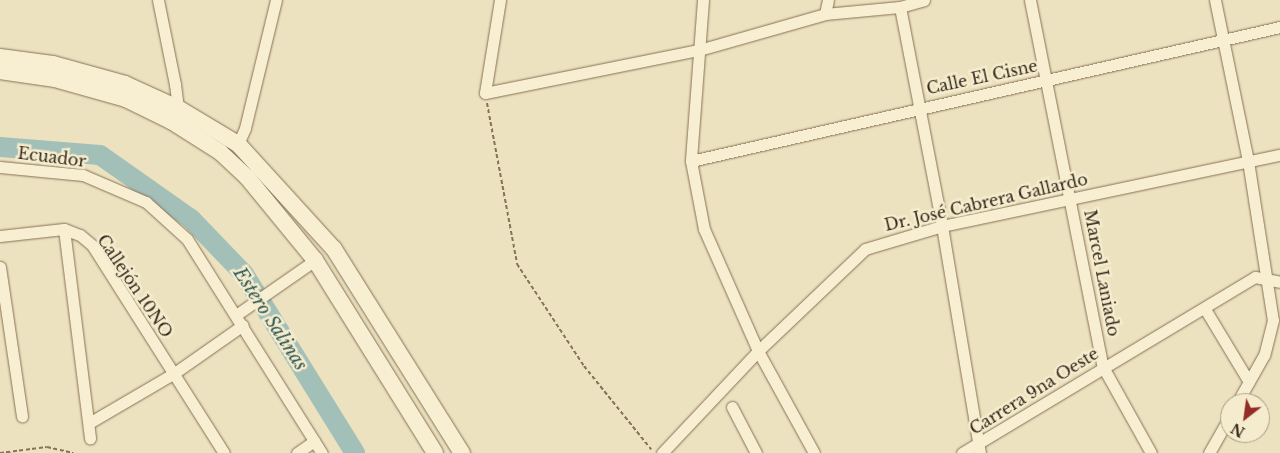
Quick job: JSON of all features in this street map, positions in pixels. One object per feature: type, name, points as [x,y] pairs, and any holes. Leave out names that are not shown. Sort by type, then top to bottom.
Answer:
[{"type":"main road","points":[[0,57],[53,64],[125,84],[174,114],[238,144],[334,249],[462,453]]},
{"type":"main road","points":[[0,72],[55,79],[174,114],[220,152],[247,177],[315,260],[435,453]]},
{"type":"street","points":[[158,0],[174,114]]},
{"type":"street","points":[[238,144],[245,128],[276,0]]},
{"type":"street","points":[[500,0],[485,93],[699,50],[825,14],[900,7],[924,0]]},
{"type":"street","points":[[703,0],[691,162],[704,229],[758,351],[814,453]]},
{"type":"street","points":[[825,14],[828,0]]},
{"type":"street","name":"Marcel Laniado","points":[[1030,0],[1071,198],[1102,367],[1151,453]]},
{"type":"street","points":[[1215,0],[1248,161],[1273,320],[1264,355],[1243,393]]},
{"type":"street","points":[[900,7],[942,226],[979,448]]},
{"type":"street","name":"Calle El Cisne","points":[[691,162],[920,107],[1280,27]]},
{"type":"street","name":"Dr. José Cabrera Gallardo","points":[[662,453],[758,351],[865,249],[942,226],[1280,155]]},
{"type":"street","name":"Ecuador","points":[[0,167],[83,175],[146,202],[187,239],[240,312],[243,326],[322,453]]},
{"type":"street","points":[[0,236],[64,229],[90,438]]},
{"type":"street","name":"Callejón 10NO","points":[[64,229],[80,235],[92,245],[224,453]]},
{"type":"street","points":[[240,312],[315,260]]},
{"type":"street","points":[[0,268],[22,416]]},
{"type":"street","name":"Carrera 9na Oeste","points":[[962,453],[979,448],[1102,367],[1205,309],[1255,277],[1280,282]]},
{"type":"street","points":[[1205,309],[1249,382]]},
{"type":"street","points":[[89,423],[173,374],[243,326]]},
{"type":"street","points":[[732,407],[756,453]]},
{"type":"street","points":[[1209,453],[1220,434]]},
{"type":"street","points":[[297,453],[314,441]]},
{"type":"path","points":[[485,93],[517,264],[584,366],[654,453]]},
{"type":"path","points":[[0,453],[47,447],[73,453]]},
{"type":"waterway","name":"Estero Salinas","points":[[0,147],[100,155],[191,219],[244,274],[355,453]]}]
